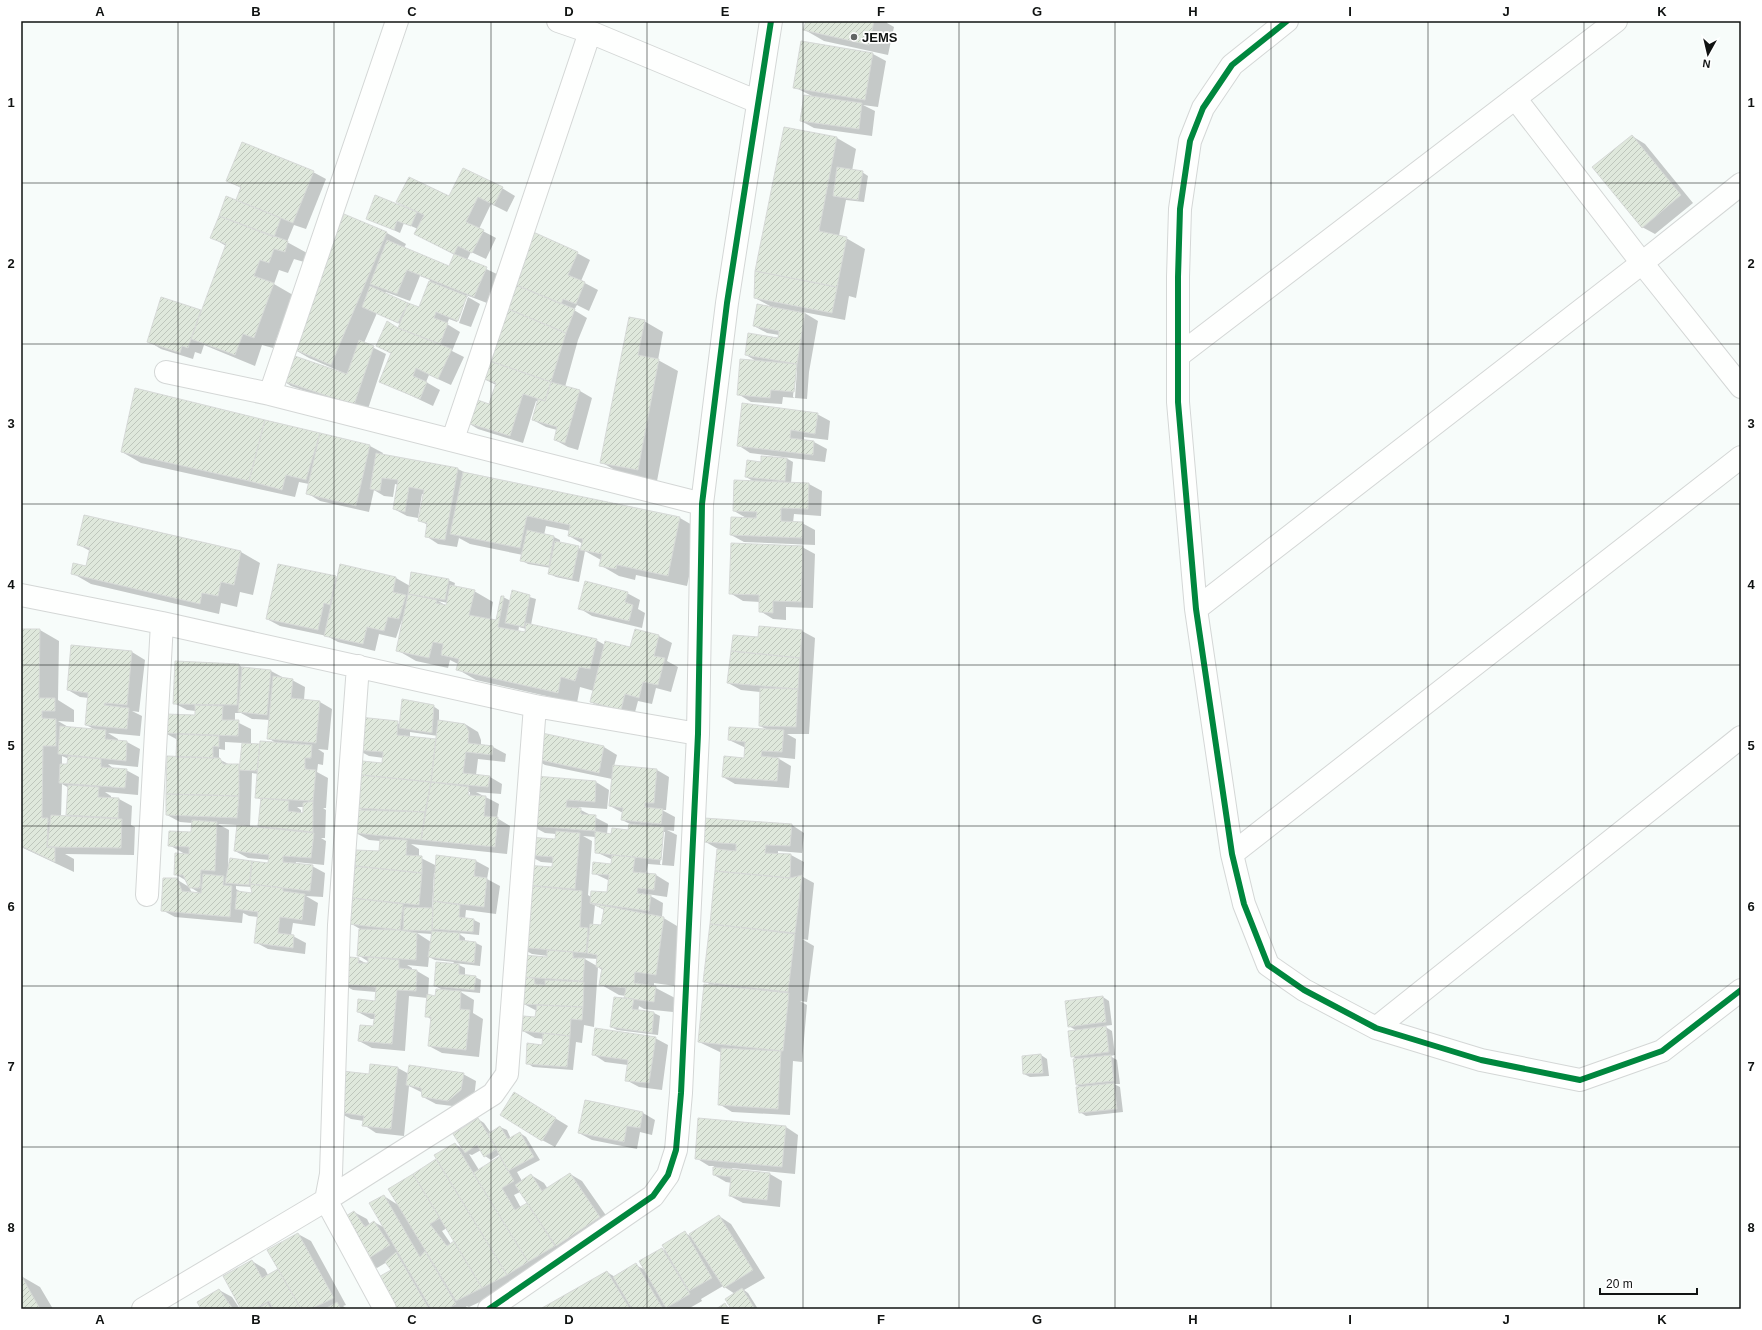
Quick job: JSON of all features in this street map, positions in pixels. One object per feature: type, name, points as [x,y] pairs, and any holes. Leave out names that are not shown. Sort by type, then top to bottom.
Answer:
[{"type":"street","points":[[270,394],[397,21]]},
{"type":"street","points":[[558,21],[590,32],[758,102]]},
{"type":"street","points":[[490,1309],[653,1196],[668,1175],[676,1150],[681,1093],[698,734],[702,504],[727,303],[771,21]]},
{"type":"street","points":[[1287,21],[1232,65],[1203,108],[1190,140],[1180,209],[1178,402],[1196,609],[1232,854],[1244,904],[1268,965],[1304,990],[1376,1028],[1482,1060],[1580,1080],[1662,1051],[1741,990]]},
{"type":"street","points":[[1178,356],[1616,21]]},
{"type":"street","points":[[453,440],[590,32]]},
{"type":"street","points":[[1515,98],[1642,263],[1741,387]]},
{"type":"street","points":[[1196,609],[1642,263],[1741,184]]},
{"type":"street","points":[[166,372],[270,394],[702,504]]},
{"type":"street","points":[[1232,854],[1741,457]]},
{"type":"street","points":[[21,595],[162,623],[535,706],[698,734]]},
{"type":"street","points":[[147,895],[162,623]]},
{"type":"street","points":[[358,666],[338,925],[331,1174],[326,1200],[385,1309]]},
{"type":"street","points":[[143,1309],[326,1200],[493,1094],[507,1074],[535,706]]},
{"type":"street","points":[[1376,1028],[1741,737]]},
{"type":"building","name":"JEMS","points":[[806,21],[874,21],[869,45],[803,30]]},
{"type":"building","points":[[801,41],[873,53],[865,100],[793,88]]},
{"type":"building","points":[[804,95],[862,103],[859,129],[800,121]]},
{"type":"building","points":[[784,127],[837,137],[819,231],[847,237],[837,287],[755,271]]},
{"type":"building","points":[[1632,135],[1681,195],[1642,228],[1592,167]]},
{"type":"building","points":[[242,142],[314,171],[293,223],[236,200],[241,187],[226,181]]},
{"type":"building","points":[[837,167],[863,171],[858,200],[833,196]]},
{"type":"building","points":[[463,168],[503,187],[494,205],[478,197],[466,222],[484,230],[472,253],[458,246],[454,254],[414,234],[424,215],[396,202],[409,177],[449,196]]},
{"type":"building","points":[[375,195],[417,212],[411,226],[397,221],[394,230],[366,219]]},
{"type":"building","points":[[226,196],[281,218],[274,237],[219,216]]},
{"type":"building","points":[[344,214],[387,232],[331,365],[289,347]]},
{"type":"building","points":[[219,216],[288,241],[285,252],[274,249],[269,263],[260,260],[254,276],[274,283],[254,338],[243,334],[235,355],[191,339],[226,244],[210,238]]},
{"type":"building","points":[[531,231],[578,252],[568,275],[585,282],[576,304],[563,299],[561,304],[509,282]]},
{"type":"building","points":[[387,240],[449,266],[454,254],[487,267],[474,297],[407,270],[397,294],[370,284]]},
{"type":"building","points":[[755,271],[837,287],[838,284],[832,313],[754,298]]},
{"type":"building","points":[[429,281],[467,296],[458,321],[436,312],[434,318],[448,323],[440,344],[398,328],[408,303],[419,307]]},
{"type":"building","points":[[509,282],[575,309],[566,333],[499,305]]},
{"type":"building","points":[[370,286],[408,303],[398,323],[362,307]]},
{"type":"building","points":[[161,297],[201,310],[188,348],[182,346],[180,353],[147,342]]},
{"type":"building","points":[[757,304],[805,313],[797,364],[745,355],[748,333],[778,338],[779,331],[753,326]]},
{"type":"building","points":[[503,307],[566,333],[551,382],[487,360]]},
{"type":"building","points":[[629,317],[645,320],[638,355],[659,359],[638,470],[600,463]]},
{"type":"building","points":[[387,321],[398,328],[452,349],[438,379],[416,368],[413,376],[427,382],[420,399],[379,382],[391,353],[376,346]]},
{"type":"building","points":[[359,340],[374,346],[354,405],[277,379],[286,353],[347,374]]},
{"type":"building","points":[[740,359],[797,364],[794,392],[771,390],[770,398],[737,395]]},
{"type":"building","points":[[487,360],[551,382],[545,401],[523,394],[510,436],[464,422],[472,398],[489,404],[496,383],[479,377]]},
{"type":"building","points":[[551,382],[580,390],[565,443],[554,440],[557,427],[532,420],[538,399],[545,401]]},
{"type":"building","points":[[135,388],[265,420],[249,481],[121,452]]},
{"type":"building","points":[[742,403],[818,413],[815,434],[791,430],[790,438],[814,441],[813,455],[737,446]]},
{"type":"building","points":[[265,420],[320,433],[306,480],[286,475],[282,490],[249,481]]},
{"type":"building","points":[[320,433],[370,445],[356,506],[306,494]]},
{"type":"building","points":[[376,453],[458,468],[445,540],[425,537],[427,523],[418,521],[424,490],[409,487],[405,512],[393,509],[398,480],[382,478],[380,491],[370,489]]},
{"type":"building","points":[[761,456],[787,458],[785,481],[745,477],[747,460],[761,462]]},
{"type":"building","points":[[463,472],[680,517],[668,576],[617,565],[616,569],[599,566],[602,554],[580,550],[583,539],[568,536],[570,525],[527,516],[520,548],[450,534]]},
{"type":"building","points":[[734,480],[809,483],[808,509],[781,508],[781,521],[803,522],[802,538],[730,535],[731,517],[756,518],[757,512],[733,511]]},
{"type":"building","points":[[84,515],[241,551],[234,585],[221,582],[218,596],[202,593],[200,604],[71,574],[73,563],[86,566],[90,548],[77,545]]},
{"type":"building","points":[[527,530],[554,536],[549,566],[520,561]]},
{"type":"building","points":[[555,541],[579,546],[572,579],[548,574]]},
{"type":"building","points":[[731,543],[803,546],[801,602],[773,601],[773,613],[759,612],[759,595],[729,594]]},
{"type":"building","points":[[278,564],[336,576],[330,605],[324,603],[318,630],[266,619]]},
{"type":"building","points":[[340,564],[396,577],[393,592],[406,595],[399,619],[388,617],[384,631],[367,627],[363,644],[324,636]]},
{"type":"building","points":[[411,572],[449,579],[445,600],[408,594]]},
{"type":"building","points":[[585,581],[628,592],[625,602],[633,605],[629,621],[578,609]]},
{"type":"building","points":[[450,585],[475,590],[469,615],[496,620],[501,596],[504,596],[498,627],[525,632],[526,623],[597,639],[590,669],[579,667],[575,681],[561,677],[558,693],[456,670],[459,659],[441,655],[443,644],[433,642],[429,658],[396,651],[408,594],[437,600],[436,603],[446,605]]},
{"type":"building","points":[[512,590],[530,595],[524,627],[505,623]]},
{"type":"building","points":[[759,626],[802,630],[800,658],[731,651],[733,635],[758,637]]},
{"type":"building","points":[[21,629],[40,629],[39,698],[55,698],[55,711],[42,711],[42,718],[56,719],[56,746],[43,746],[42,818],[48,818],[47,847],[55,847],[55,862],[21,846]]},
{"type":"building","points":[[635,629],[659,635],[654,656],[665,658],[658,685],[643,682],[639,698],[625,694],[621,710],[590,702],[605,641],[630,647]]},
{"type":"building","points":[[71,645],[132,651],[127,705],[105,703],[104,705],[129,708],[127,729],[85,725],[88,693],[67,690]]},
{"type":"building","points":[[731,651],[800,658],[798,689],[727,683]]},
{"type":"building","points":[[175,661],[239,664],[237,705],[173,704]]},
{"type":"building","points":[[242,667],[271,670],[267,715],[238,712]]},
{"type":"building","points":[[273,676],[293,679],[291,698],[320,701],[316,743],[267,739]]},
{"type":"building","points":[[760,688],[798,689],[796,727],[759,726]]},
{"type":"building","points":[[402,699],[434,705],[432,733],[399,728]]},
{"type":"building","points":[[195,705],[223,706],[222,720],[239,720],[238,736],[164,733],[165,714],[195,715]]},
{"type":"building","points":[[359,717],[398,721],[397,735],[436,739],[431,782],[361,775],[362,761],[382,763],[383,752],[355,750]]},
{"type":"building","points":[[438,720],[465,724],[469,732],[468,743],[493,746],[492,755],[466,752],[463,773],[490,776],[488,787],[431,782]]},
{"type":"building","points":[[60,726],[106,730],[105,739],[127,741],[126,761],[58,754]]},
{"type":"building","points":[[729,727],[784,730],[782,752],[762,751],[761,756],[779,758],[777,781],[722,777],[724,756],[744,758],[745,742],[728,740]]},
{"type":"building","points":[[537,732],[604,746],[599,773],[532,758]]},
{"type":"building","points":[[177,734],[219,736],[219,747],[213,746],[213,758],[176,757]]},
{"type":"building","points":[[260,741],[312,745],[311,758],[305,758],[305,769],[316,770],[313,801],[255,798]]},
{"type":"building","points":[[242,743],[260,744],[257,771],[239,770]]},
{"type":"building","points":[[68,756],[101,759],[101,767],[127,769],[125,788],[59,783],[60,764],[67,764]]},
{"type":"building","points":[[167,756],[220,758],[223,764],[239,764],[239,796],[166,794]]},
{"type":"building","points":[[613,765],[657,769],[654,803],[645,803],[645,807],[663,809],[661,824],[621,820],[623,808],[609,806]]},
{"type":"building","points":[[361,775],[431,782],[425,812],[357,808]]},
{"type":"building","points":[[535,776],[596,781],[595,802],[567,800],[566,807],[581,808],[581,814],[596,815],[595,831],[531,826]]},
{"type":"building","points":[[431,782],[469,787],[468,795],[486,796],[484,816],[498,817],[495,847],[421,840]]},
{"type":"building","points":[[68,785],[99,787],[98,797],[119,798],[118,818],[66,815]]},
{"type":"building","points":[[166,794],[239,796],[237,818],[166,815]]},
{"type":"building","points":[[261,798],[289,801],[288,811],[303,813],[303,803],[313,801],[313,832],[258,826]]},
{"type":"building","points":[[358,810],[425,812],[421,840],[355,833]]},
{"type":"building","points":[[51,815],[122,819],[121,848],[47,847]]},
{"type":"building","points":[[704,818],[792,824],[790,846],[766,845],[765,853],[791,854],[790,878],[715,871],[717,849],[736,851],[736,844],[703,842]]},
{"type":"building","points":[[192,820],[217,822],[215,871],[201,870],[200,888],[189,888],[183,875],[174,875],[175,853],[189,854],[189,847],[168,846],[169,831],[191,832]]},
{"type":"building","points":[[629,824],[664,827],[661,860],[595,853],[595,831],[611,834],[612,828],[628,830]]},
{"type":"building","points":[[237,825],[314,833],[311,858],[283,856],[283,862],[313,865],[310,891],[250,884],[252,861],[268,863],[269,855],[234,851]]},
{"type":"building","points":[[556,831],[580,833],[575,889],[524,885],[524,865],[552,867],[553,857],[527,855],[528,837],[555,839]]},
{"type":"building","points":[[380,839],[407,840],[406,855],[422,856],[422,873],[355,866],[356,850],[379,851]]},
{"type":"building","points":[[436,855],[476,860],[474,876],[487,878],[484,907],[433,901]]},
{"type":"building","points":[[612,855],[635,857],[633,872],[656,874],[654,890],[638,888],[637,893],[651,895],[649,911],[590,903],[591,891],[607,892],[609,875],[592,874],[593,862],[611,864]]},
{"type":"building","points":[[230,858],[252,861],[249,885],[225,883]]},
{"type":"building","points":[[355,866],[422,873],[419,905],[352,898]]},
{"type":"building","points":[[715,871],[790,878],[802,875],[795,933],[710,924]]},
{"type":"building","points":[[203,874],[224,876],[223,885],[232,886],[230,917],[161,911],[163,878],[177,878],[182,891],[201,893]]},
{"type":"building","points":[[250,884],[283,888],[283,891],[305,894],[302,920],[280,917],[278,933],[294,935],[293,948],[254,943],[258,912],[235,909],[237,891],[252,893]]},
{"type":"building","points":[[524,885],[582,891],[580,927],[588,928],[586,953],[518,947]]},
{"type":"building","points":[[352,898],[403,904],[400,930],[349,924]]},
{"type":"building","points":[[433,901],[460,905],[459,917],[474,919],[473,932],[432,929]]},
{"type":"building","points":[[590,903],[664,917],[656,975],[635,972],[634,983],[656,986],[654,1002],[624,998],[626,988],[599,985],[602,968],[596,967],[597,955],[587,953],[590,924],[601,925],[604,909]]},
{"type":"building","points":[[404,907],[433,908],[432,931],[403,930]]},
{"type":"building","points":[[710,924],[795,934],[788,992],[703,982]]},
{"type":"building","points":[[359,929],[400,930],[417,933],[416,960],[357,956]]},
{"type":"building","points":[[432,931],[460,933],[459,940],[476,942],[474,963],[428,957]]},
{"type":"building","points":[[547,950],[573,952],[573,958],[585,958],[583,981],[522,977],[523,955],[547,957]]},
{"type":"building","points":[[341,956],[359,958],[358,963],[368,963],[368,957],[399,960],[399,968],[417,970],[416,991],[397,990],[392,1044],[358,1041],[360,1025],[373,1026],[375,1014],[357,1012],[358,999],[375,1001],[376,987],[339,984]]},
{"type":"building","points":[[436,962],[459,964],[459,974],[476,976],[474,990],[434,986]]},
{"type":"building","points":[[522,977],[534,978],[535,984],[545,985],[545,980],[584,982],[583,1007],[521,1004]]},
{"type":"building","points":[[704,984],[789,993],[783,1051],[698,1042]]},
{"type":"building","points":[[436,989],[461,991],[460,1009],[470,1010],[466,1050],[428,1046],[431,1017],[425,1017],[427,994],[435,996]]},
{"type":"building","points":[[1103,996],[1106,1022],[1068,1027],[1065,1001]]},
{"type":"building","points":[[614,997],[634,999],[632,1009],[654,1012],[652,1033],[610,1027]]},
{"type":"building","points":[[537,1005],[583,1007],[582,1020],[571,1019],[570,1036],[522,1031],[523,1016],[535,1017]]},
{"type":"building","points":[[1106,1026],[1109,1052],[1071,1057],[1068,1031]]},
{"type":"building","points":[[595,1028],[656,1037],[649,1083],[625,1081],[628,1060],[592,1055]]},
{"type":"building","points":[[543,1033],[570,1036],[567,1067],[526,1064],[527,1043],[542,1045]]},
{"type":"building","points":[[721,1048],[781,1051],[778,1109],[718,1105]]},
{"type":"building","points":[[1041,1054],[1043,1073],[1023,1074],[1022,1056]]},
{"type":"building","points":[[1111,1055],[1114,1081],[1076,1085],[1073,1059]]},
{"type":"building","points":[[370,1064],[398,1067],[391,1129],[362,1126],[364,1116],[337,1112],[342,1071],[369,1074]]},
{"type":"building","points":[[409,1065],[464,1073],[461,1090],[448,1101],[422,1097],[421,1088],[406,1085]]},
{"type":"building","points":[[1114,1083],[1117,1109],[1079,1113],[1076,1087]]},
{"type":"building","points":[[514,1092],[556,1118],[542,1141],[500,1115]]},
{"type":"building","points":[[585,1100],[643,1112],[640,1128],[627,1126],[624,1142],[578,1133]]},
{"type":"building","points":[[478,1118],[497,1149],[484,1157],[477,1145],[465,1153],[453,1134]]},
{"type":"building","points":[[698,1118],[786,1126],[782,1167],[695,1159]]},
{"type":"building","points":[[500,1126],[508,1139],[520,1132],[534,1157],[508,1171],[488,1134]]},
{"type":"building","points":[[455,1143],[528,1262],[507,1275],[434,1155]]},
{"type":"building","points":[[500,1156],[514,1181],[502,1188],[515,1210],[527,1203],[555,1246],[528,1262],[473,1173]]},
{"type":"building","points":[[436,1159],[507,1275],[482,1288],[413,1174]]},
{"type":"building","points":[[713,1167],[770,1173],[767,1200],[729,1196],[731,1177],[713,1175]]},
{"type":"building","points":[[570,1173],[600,1217],[556,1246],[515,1185],[531,1174],[542,1191]]},
{"type":"building","points":[[413,1174],[440,1218],[430,1224],[447,1246],[454,1241],[482,1288],[456,1301],[388,1189]]},
{"type":"building","points":[[384,1195],[420,1257],[425,1251],[456,1304],[447,1309],[431,1309],[369,1203]]},
{"type":"building","points":[[354,1211],[365,1227],[374,1221],[390,1245],[364,1261],[338,1221]]},
{"type":"building","points":[[719,1215],[753,1270],[724,1288],[689,1234]]},
{"type":"building","points":[[685,1231],[712,1278],[689,1291],[662,1245]]},
{"type":"building","points":[[298,1233],[334,1298],[311,1309],[301,1309],[267,1250]]},
{"type":"building","points":[[662,1248],[690,1294],[666,1308],[639,1261]]},
{"type":"building","points":[[396,1252],[429,1309],[393,1309],[375,1279],[391,1270],[385,1262]]},
{"type":"building","points":[[252,1260],[262,1278],[278,1269],[301,1309],[273,1309],[269,1301],[254,1309],[241,1309],[223,1276]]},
{"type":"building","points":[[636,1263],[663,1309],[632,1309],[613,1277]]},
{"type":"building","points":[[607,1271],[630,1309],[542,1308]]},
{"type":"building","points":[[21,1275],[40,1309],[21,1309]]},
{"type":"building","points":[[742,1288],[755,1309],[731,1309],[725,1299]]},
{"type":"building","points":[[219,1289],[233,1309],[201,1309],[197,1302]]},
{"type":"building","points":[[337,1302],[341,1309],[325,1309]]},
{"type":"building","points":[[267,1303],[271,1309],[258,1309]]},
{"type":"building","points":[[725,1303],[728,1309],[716,1309]]},
{"type":"cycle path","points":[[489,1309],[653,1196],[668,1175],[676,1150],[681,1093],[698,734],[702,504],[727,303],[771,21]]},
{"type":"cycle path","points":[[1287,21],[1232,65],[1203,108],[1190,141],[1180,209],[1178,277],[1178,402],[1196,609],[1232,854],[1244,904],[1268,965],[1304,990],[1376,1028],[1481,1060],[1580,1080],[1662,1051],[1741,990]]},
{"type":"place","name":"JEMS","points":[[854,37]]}]
